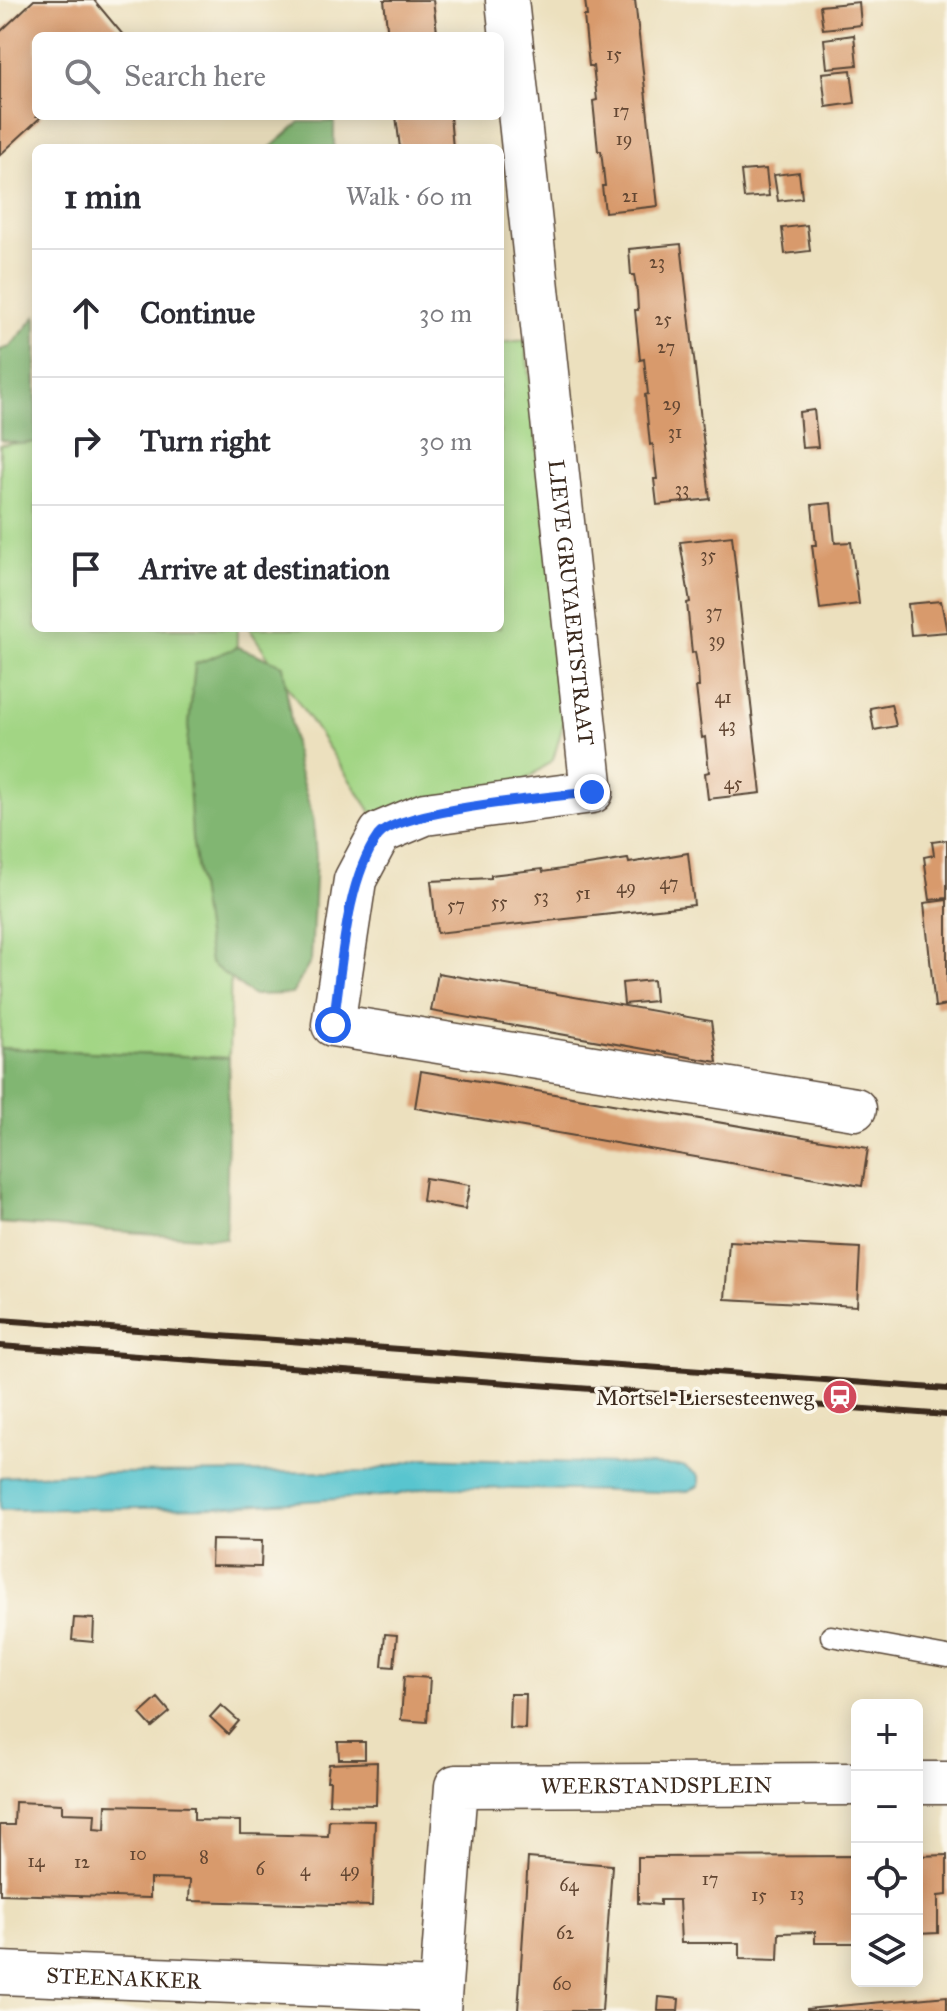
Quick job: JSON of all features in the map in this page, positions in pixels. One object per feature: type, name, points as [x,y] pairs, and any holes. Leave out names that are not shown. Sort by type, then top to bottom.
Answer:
[{"type":"street","name":"LIEVE GRUYAERTSTRAAT","points":[[507,0],[592,792],[425,814],[380,833],[355,880],[333,1025],[855,1109]]},
{"type":"street","points":[[923,1783],[947,1783]]},
{"type":"street","name":"WEERSTANDSPLEIN","points":[[440,2000],[456,1786],[851,1784]]},
{"type":"street","name":"STEENAKKER","points":[[0,1973],[440,2000]]},
{"type":"lane","points":[[831,1636],[947,1657]]},
{"type":"green space","points":[[300,122],[334,122],[334,144],[275,144]]},
{"type":"green space","points":[[32,321],[32,443],[0,440],[0,350],[10,347]]},
{"type":"green space","points":[[525,340],[567,711],[553,760],[519,785],[375,818],[252,632],[504,632],[504,343]]},
{"type":"green space","points":[[32,442],[32,632],[237,632],[229,1058],[0,1048],[0,445]]},
{"type":"green space","points":[[238,647],[283,665],[297,765],[313,818],[316,858],[311,961],[292,994],[252,995],[210,963],[192,838],[187,744],[195,664]]},
{"type":"green space","points":[[0,1048],[229,1058],[226,1239],[0,1223]]},
{"type":"water","points":[[423,1458],[683,1466],[699,1476],[699,1486],[688,1491],[666,1492],[429,1487],[396,1495],[216,1507],[0,1510],[0,1477],[76,1473],[366,1472]]},
{"type":"building","points":[[34,0],[94,0],[121,32],[32,32],[32,120],[38,120],[0,155],[0,32]]},
{"type":"building","points":[[384,0],[433,0],[437,32],[388,32]]},
{"type":"building","points":[[585,0],[635,0],[658,206],[605,212],[602,186],[605,186],[593,101],[597,100],[593,66],[589,66]]},
{"type":"building","points":[[859,2],[861,25],[823,29],[820,6]]},
{"type":"building","points":[[854,35],[857,65],[827,68],[824,39]]},
{"type":"building","points":[[851,70],[855,103],[826,107],[822,73]]},
{"type":"building","points":[[396,120],[450,120],[453,144],[400,144]]},
{"type":"building","points":[[766,169],[769,196],[744,198],[741,171]]},
{"type":"building","points":[[799,172],[802,198],[778,201],[774,175]]},
{"type":"building","points":[[807,225],[810,251],[785,254],[782,228]]},
{"type":"building","points":[[681,244],[710,499],[657,505],[654,479],[657,479],[645,395],[648,394],[644,359],[640,360],[635,310],[638,310],[637,292],[634,275],[631,275],[629,249]]},
{"type":"building","points":[[814,410],[818,447],[802,448],[799,412]]},
{"type":"building","points":[[831,503],[835,543],[851,542],[859,604],[820,609],[812,545],[816,545],[812,505]]},
{"type":"building","points":[[732,536],[761,793],[708,799],[705,773],[709,772],[696,687],[699,687],[698,670],[695,652],[692,653],[687,603],[690,602],[680,542]]},
{"type":"building","points":[[941,601],[947,632],[911,635],[908,604]]},
{"type":"building","points":[[891,704],[896,726],[874,730],[870,708]]},
{"type":"building","points":[[947,840],[947,898],[930,900],[924,857],[934,855],[932,842]]},
{"type":"building","points":[[688,853],[694,905],[437,933],[431,881],[491,878],[491,875],[542,869],[543,872],[628,859],[629,863]]},
{"type":"building","points":[[947,900],[947,1005],[935,1007],[924,903]]},
{"type":"building","points":[[438,973],[711,1021],[717,1062],[431,1011]]},
{"type":"building","points":[[653,980],[655,1001],[624,1004],[622,983]]},
{"type":"building","points":[[421,1071],[868,1148],[862,1186],[415,1108]]},
{"type":"building","points":[[425,1178],[470,1185],[465,1209],[422,1201]]},
{"type":"building","points":[[729,1241],[860,1248],[857,1306],[725,1299]]},
{"type":"building","points":[[212,1540],[262,1541],[261,1567],[211,1566]]},
{"type":"building","points":[[74,1618],[94,1619],[93,1642],[72,1640]]},
{"type":"building","points":[[385,1634],[397,1635],[394,1667],[382,1666]]},
{"type":"building","points":[[404,1676],[430,1678],[427,1722],[401,1720]]},
{"type":"building","points":[[510,1694],[526,1694],[525,1729],[509,1728]]},
{"type":"building","points":[[158,1698],[170,1712],[152,1727],[140,1714]]},
{"type":"building","points":[[221,1705],[239,1721],[228,1734],[210,1717]]},
{"type":"building","points":[[338,1742],[365,1742],[365,1759],[339,1759]]},
{"type":"building","points":[[377,1762],[376,1805],[329,1804],[329,1764]]},
{"type":"building","points":[[15,1802],[62,1804],[62,1813],[95,1814],[94,1829],[105,1830],[106,1805],[194,1807],[194,1820],[240,1821],[240,1834],[328,1836],[329,1820],[375,1821],[372,1906],[189,1901],[190,1880],[150,1879],[150,1898],[0,1894],[0,1825],[14,1825]]},
{"type":"building","points":[[947,1855],[947,1895],[938,1896],[938,1933],[923,1934],[923,1856]]},
{"type":"building","points":[[851,1856],[851,1943],[815,1943],[815,1932],[779,1933],[778,1960],[740,1959],[740,1943],[681,1943],[679,1900],[660,1900],[660,1905],[638,1903],[638,1857]]},
{"type":"building","points":[[528,1858],[612,1865],[602,2011],[518,2011]]},
{"type":"building","points":[[947,1996],[947,2011],[807,2011],[807,2009]]},
{"type":"building","points":[[659,1997],[679,1999],[678,2011],[658,2011]]},
{"type":"railway","points":[[0,1320],[947,1389]]},
{"type":"railway","points":[[0,1346],[947,1415]]},
{"type":"place","name":"Mortsel-Liersesteenweg","points":[[840,1397]]},
{"type":"route","points":[[333,1025],[355,880],[380,833],[425,814],[592,792]]}]
